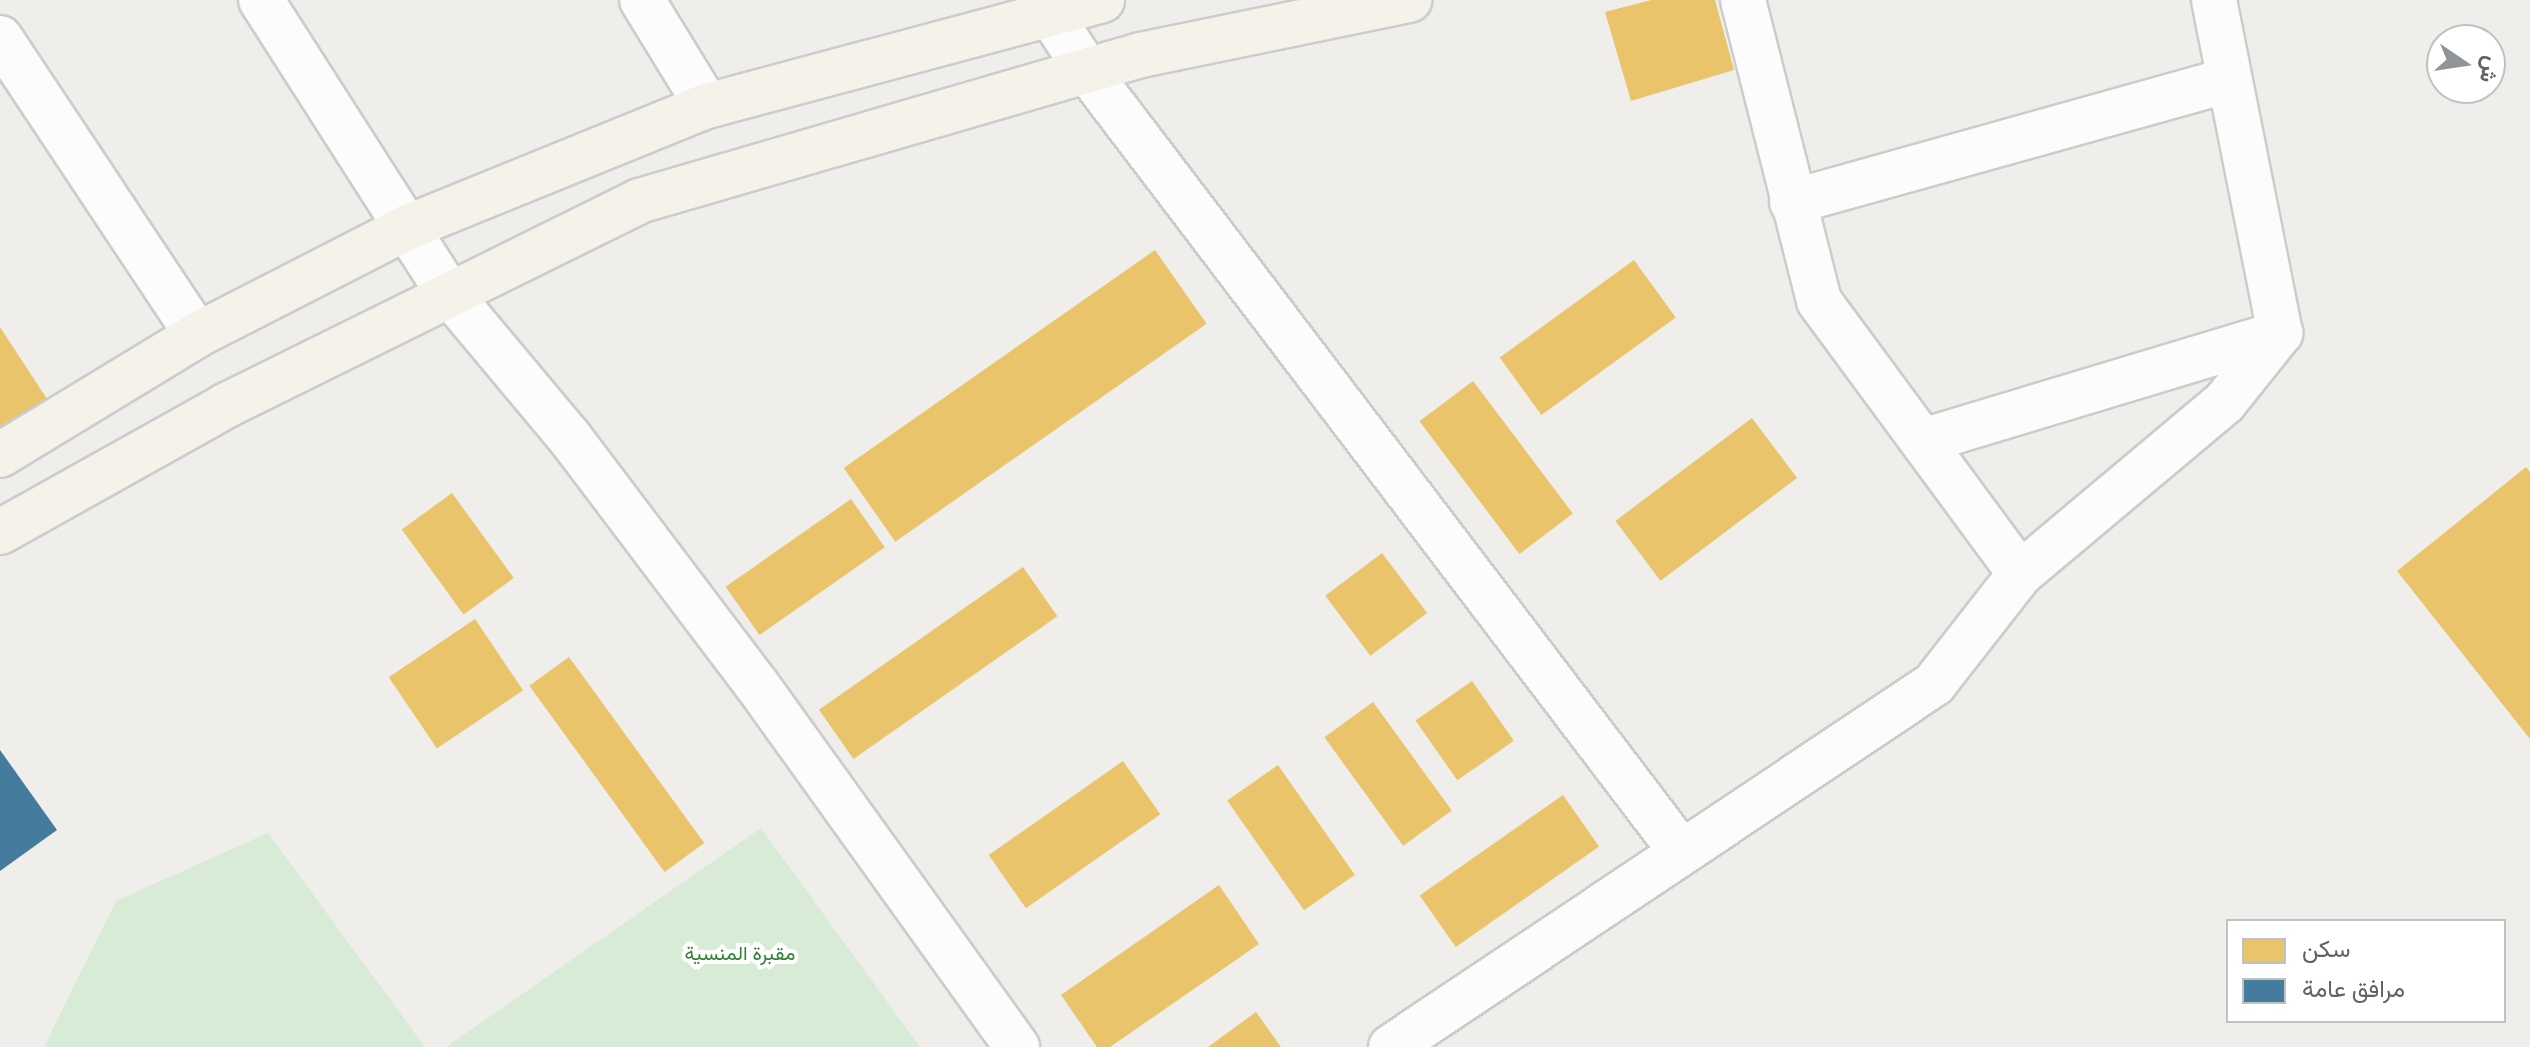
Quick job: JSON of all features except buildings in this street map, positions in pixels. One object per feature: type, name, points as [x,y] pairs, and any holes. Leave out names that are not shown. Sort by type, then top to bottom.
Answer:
[{"type":"main road","points":[[0,455],[197,335],[406,228],[707,106],[1044,5],[1102,0]]},
{"type":"main road","points":[[0,532],[447,291],[639,201],[1088,72],[1409,0]]},
{"type":"street","points":[[261,0],[447,291],[570,438],[757,685],[1017,1047]]},
{"type":"street","points":[[642,0],[707,106]]},
{"type":"street","points":[[1743,0],[1819,301],[1835,330],[1926,440],[2020,574]]},
{"type":"street","points":[[2214,0],[2280,333]]},
{"type":"street","points":[[1044,5],[1088,72],[1680,850]]},
{"type":"street","points":[[0,38],[197,335]]},
{"type":"street","points":[[1792,202],[2228,80]]},
{"type":"street","points":[[1926,440],[2280,333]]},
{"type":"street","points":[[1391,1047],[1680,850],[1934,684],[2020,574],[2224,403],[2280,333]]},
{"type":"green space","name":"مقبرة المنسية","points":[[761,828],[920,1047],[446,1047]]},
{"type":"green space","points":[[268,833],[425,1047],[44,1047],[116,901]]}]
